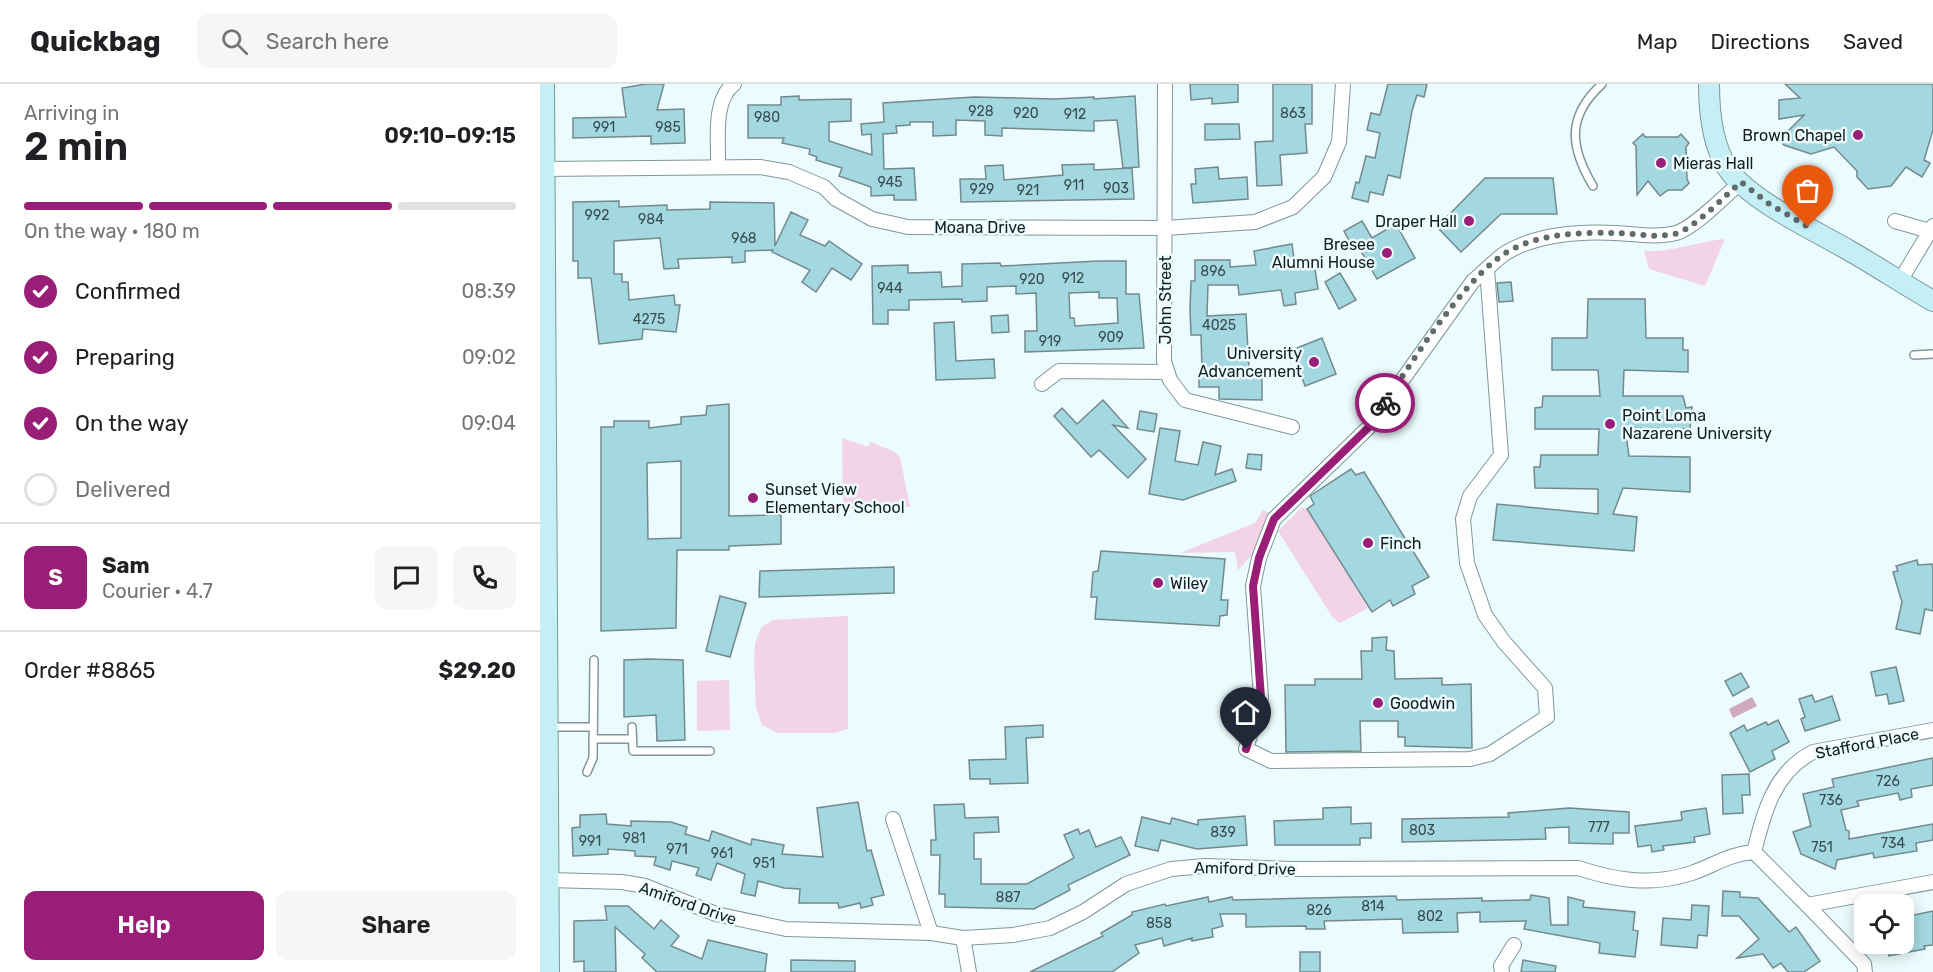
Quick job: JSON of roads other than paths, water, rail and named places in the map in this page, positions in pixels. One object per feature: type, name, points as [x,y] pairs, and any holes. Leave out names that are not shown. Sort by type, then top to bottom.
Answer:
[{"type":"street","points":[[544,84],[542,382],[548,727],[549,972]]},
{"type":"street","points":[[718,167],[720,105],[729,88],[734,84]]},
{"type":"street","name":"John Street","points":[[1165,84],[1164,361],[1170,381],[1185,400],[1292,428]]},
{"type":"street","name":"Moana Drive","points":[[542,169],[760,167],[789,172],[824,188],[836,199],[872,219],[908,227],[1165,228],[1255,222],[1293,207],[1324,177],[1339,142],[1343,84]]},
{"type":"street","points":[[1709,84],[1709,113],[1717,144],[1728,168],[1741,182],[1768,203],[1933,302]]},
{"type":"street","points":[[1487,269],[1501,455],[1470,496],[1463,519],[1467,562],[1485,615],[1504,642],[1545,688],[1547,717],[1490,754],[1470,759],[1271,761],[1246,749],[1261,698],[1253,586],[1259,558],[1274,519],[1368,428],[1469,287],[1487,269],[1504,254],[1546,238],[1587,233],[1655,236],[1678,232],[1698,220],[1741,182]]},
{"type":"street","points":[[1895,221],[1932,229],[1900,281]]},
{"type":"street","points":[[1042,384],[1059,371],[1167,372]]},
{"type":"street","name":"Stafford Place","points":[[1754,852],[1764,812],[1780,779],[1802,758],[1814,752],[1933,730]]},
{"type":"street","points":[[893,819],[931,933]]},
{"type":"street","points":[[1754,852],[1864,964],[1865,972]]},
{"type":"street","name":"Amiford Drive","points":[[548,880],[622,882],[645,886],[716,914],[786,929],[931,933],[963,938],[1014,935],[1050,928],[1083,912],[1126,884],[1171,869],[1205,866],[1292,869],[1578,868],[1614,880],[1649,883],[1692,873],[1735,853],[1754,852]]},
{"type":"street","points":[[1807,905],[1933,882]]},
{"type":"street","points":[[963,938],[969,972]]},
{"type":"street","points":[[1502,972],[1501,966],[1514,945]]},
{"type":"lane","points":[[1593,186],[1580,165],[1575,140],[1578,114],[1586,99],[1602,84]]},
{"type":"lane","points":[[1914,355],[1933,354]]},
{"type":"lane","points":[[587,772],[593,758],[594,660]]},
{"type":"lane","points":[[548,727],[593,727]]},
{"type":"lane","points":[[632,727],[633,751],[710,751]]},
{"type":"lane","points":[[593,739],[632,739]]},
{"type":"place","name":"Brown Chapel","points":[[1858,135]]},
{"type":"place","name":"Mieras Hall","points":[[1661,163]]},
{"type":"place","name":"Draper Hall","points":[[1469,221]]},
{"type":"place","name":"Bresee Alumni House","points":[[1387,253]]},
{"type":"place","name":"University Advancement","points":[[1314,362]]},
{"type":"place","name":"Point Loma Nazarene University","points":[[1610,424]]},
{"type":"place","name":"Sunset View Elementary School","points":[[753,498]]},
{"type":"place","name":"Finch","points":[[1368,543]]},
{"type":"place","name":"Wiley","points":[[1158,583]]},
{"type":"place","name":"Goodwin","points":[[1378,703]]}]
